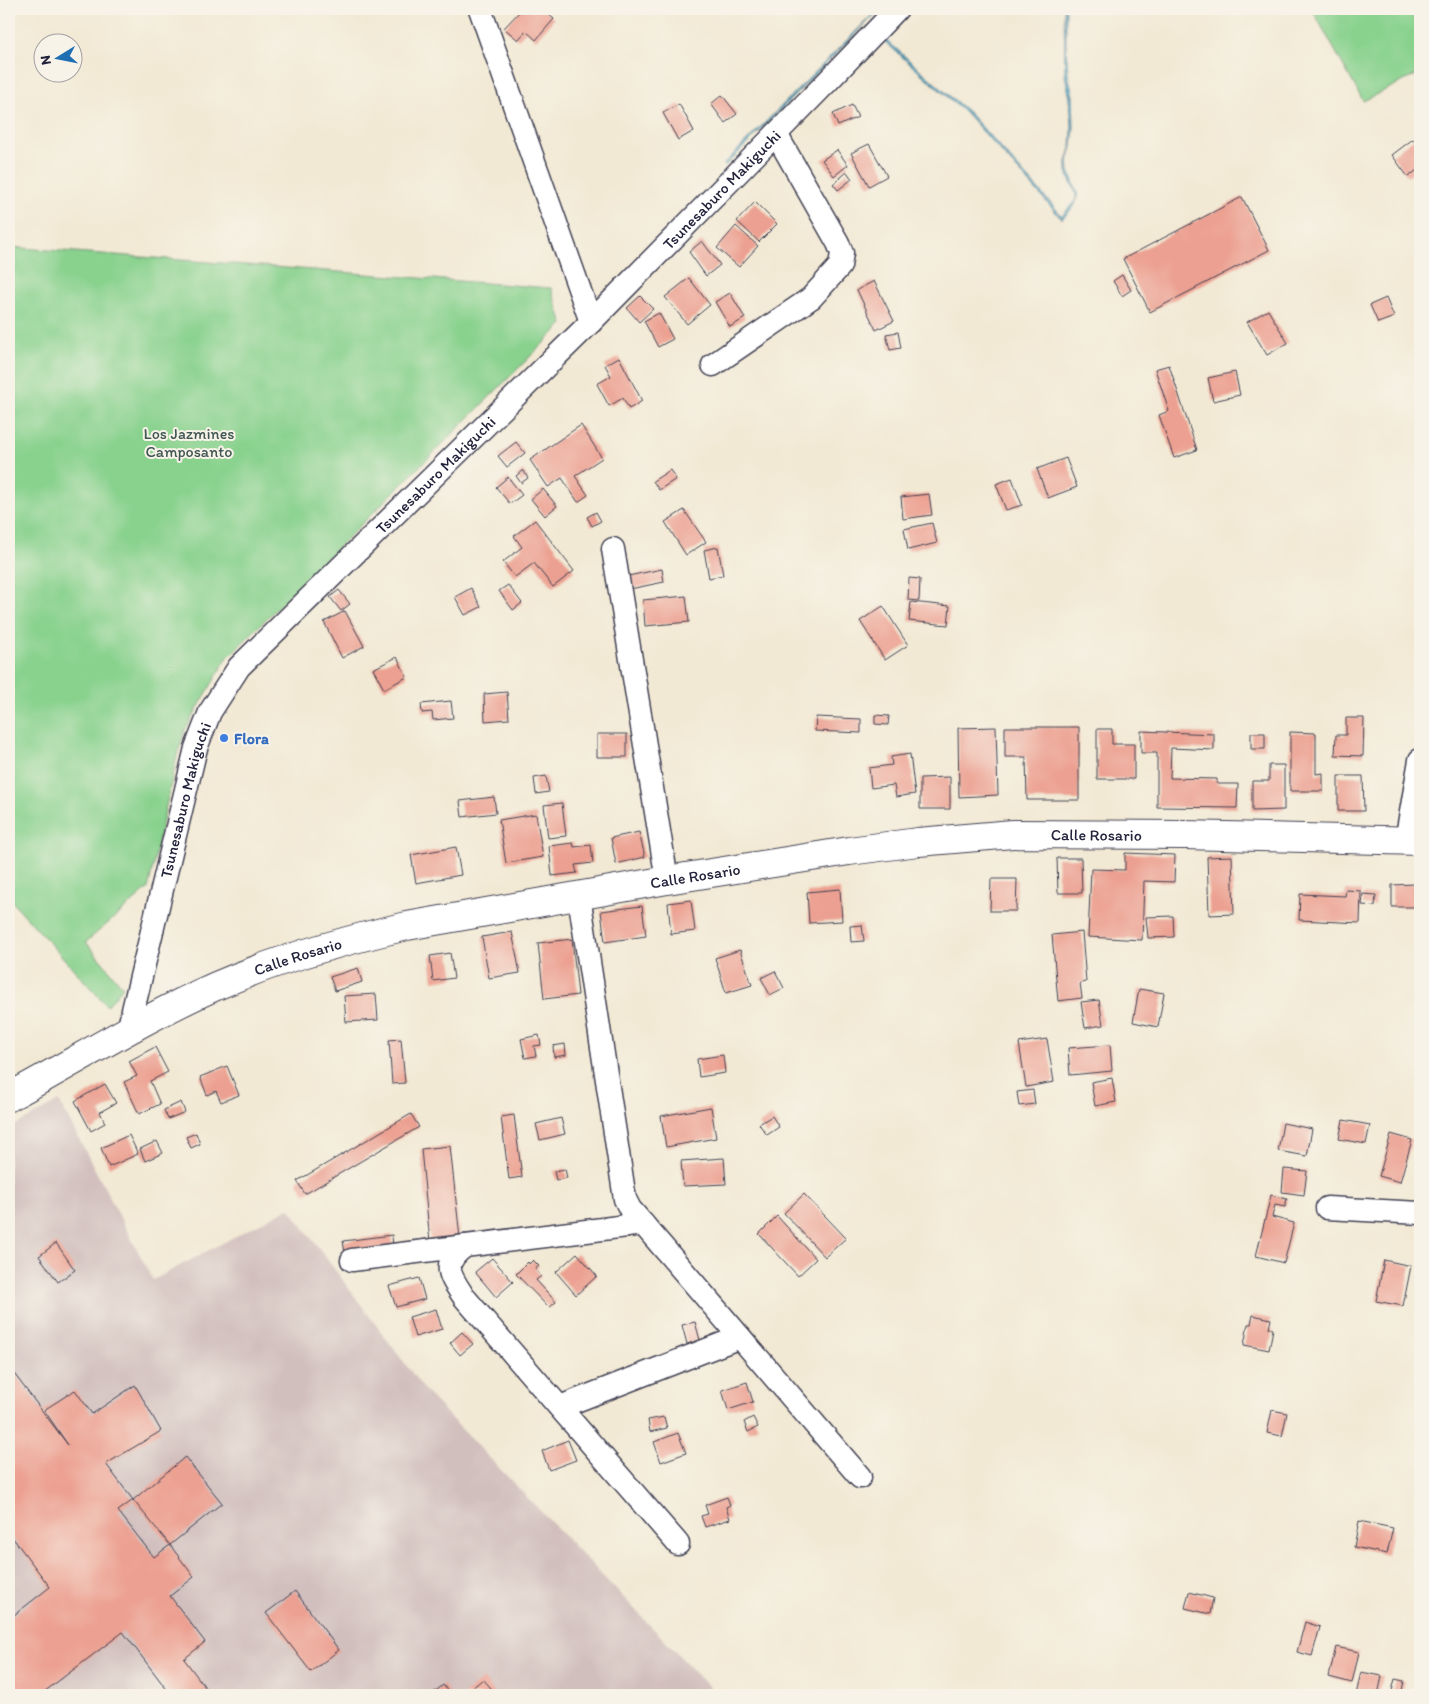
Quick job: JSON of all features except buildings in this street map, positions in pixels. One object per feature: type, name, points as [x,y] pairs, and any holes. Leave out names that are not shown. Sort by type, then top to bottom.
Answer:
[{"type":"main road","name":"Calle Rosario","points":[[9,1097],[128,1031],[216,986],[266,966],[329,946],[408,926],[667,880],[918,842],[1014,834],[1185,834],[1413,841]]},
{"type":"street","points":[[480,9],[591,322]]},
{"type":"street","name":"Tsunesaburo Makiguchi","points":[[128,1031],[196,748],[210,712],[238,667],[591,322],[897,9]]},
{"type":"street","points":[[713,365],[811,298],[840,266],[842,253],[838,242],[776,134]]},
{"type":"street","points":[[613,549],[667,880]]},
{"type":"street","points":[[1413,841],[1420,760]]},
{"type":"street","points":[[578,896],[625,1199],[643,1224],[860,1477]]},
{"type":"street","points":[[1327,1208],[1420,1213]]},
{"type":"street","points":[[352,1260],[643,1224]]},
{"type":"street","points":[[465,1246],[454,1254],[450,1261],[450,1272],[464,1297],[678,1544]]},
{"type":"street","points":[[560,1407],[740,1337]]},
{"type":"shaded area","points":[[59,1101],[153,1280],[289,1208],[426,1392],[717,1695],[9,1695],[9,1129]]},
{"type":"shaded area","points":[[1141,1689],[1140,1695],[985,1695]]},
{"type":"green space","points":[[1312,9],[1420,9],[1420,73],[1363,101]]},
{"type":"green space","name":"Los Jazmines Camposanto","points":[[9,247],[551,288],[563,324],[227,658],[185,730],[177,756],[148,889],[86,942],[123,987],[107,1006],[9,898]]},
{"type":"water","points":[[880,9],[725,166],[724,164]]},
{"type":"water","points":[[1064,9],[1066,10],[1068,74],[1073,96],[1074,127],[1072,147],[1068,161],[1069,171],[1078,194],[1075,205],[1062,219],[967,114],[883,40],[884,38],[969,113],[1062,216],[1075,201],[1076,195],[1067,171],[1067,162],[1071,148],[1072,126],[1070,98],[1065,75]]},
{"type":"place","name":"Flora","points":[[224,738]]}]
